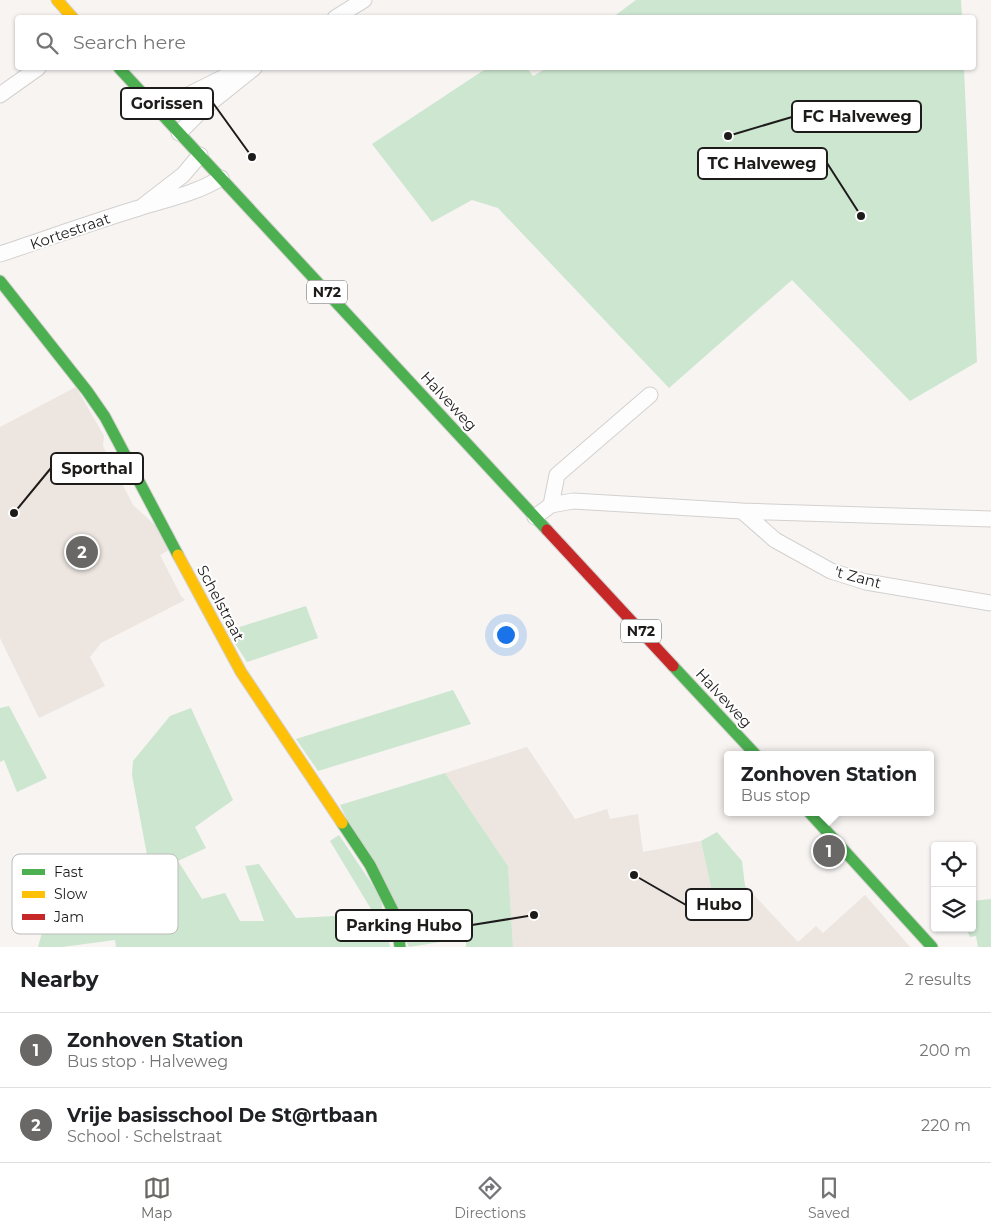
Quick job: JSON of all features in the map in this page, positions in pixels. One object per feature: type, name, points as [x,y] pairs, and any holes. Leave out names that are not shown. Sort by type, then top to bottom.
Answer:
[{"type":"main road","points":[[57,0],[70,15]]},
{"type":"main road","name":"Halveweg","points":[[121,70],[752,751]]},
{"type":"main road","name":"Schelstraat","points":[[0,281],[87,391],[114,432],[242,672],[370,865],[396,917],[400,947]]},
{"type":"main road","points":[[813,816],[932,947]]},
{"type":"street","points":[[340,15],[364,0]]},
{"type":"street","points":[[0,94],[35,70]]},
{"type":"street","points":[[156,108],[239,70]]},
{"type":"street","points":[[179,133],[204,108],[252,70]]},
{"type":"street","name":"Kortestraat","points":[[141,207],[183,175],[200,155]]},
{"type":"street","name":"Kortestraat","points":[[0,254],[141,207],[188,194],[208,186],[221,178]]},
{"type":"street","points":[[551,505],[557,475],[650,395]]},
{"type":"street","points":[[535,516],[551,505],[573,501],[742,511],[991,520]]},
{"type":"street","name":"'t Zant","points":[[742,511],[775,540],[831,571],[866,582],[991,604]]},
{"type":"shaded area","points":[[76,387],[104,436],[103,446],[133,505],[156,526],[169,550],[160,555],[181,596],[185,600],[101,643],[90,657],[105,686],[39,718],[0,638],[0,427]]},
{"type":"shaded area","points":[[527,747],[575,819],[607,809],[610,819],[638,814],[643,852],[701,841],[712,892],[729,889],[746,897],[751,892],[798,942],[816,926],[823,933],[865,895],[910,947],[513,947],[508,866],[445,773]]},
{"type":"green space","points":[[636,0],[961,0],[962,15],[616,15]]},
{"type":"green space","points":[[484,70],[528,70],[533,76],[544,70],[964,70],[977,362],[910,401],[792,280],[669,388],[498,208],[472,200],[432,222],[372,144]]},
{"type":"green space","points":[[306,606],[318,638],[247,662],[227,631]]},
{"type":"green space","points":[[453,690],[471,724],[318,771],[296,739]]},
{"type":"green space","points":[[9,706],[47,778],[17,792],[4,760],[0,762],[0,708]]},
{"type":"green space","points":[[191,708],[233,800],[195,827],[206,848],[178,861],[178,854],[147,854],[132,775],[133,761],[170,716]]},
{"type":"green space","points":[[445,773],[508,866],[513,947],[466,947],[466,938],[409,947],[340,805]]},
{"type":"green space","points":[[717,832],[742,861],[745,886],[751,892],[746,897],[740,898],[729,889],[712,892],[701,841]]},
{"type":"green space","points":[[339,835],[380,896],[390,947],[116,947],[115,940],[62,947],[38,947],[42,934],[178,934],[178,861],[202,899],[225,893],[240,921],[264,921],[245,866],[259,864],[296,918],[374,914],[330,841]]},
{"type":"green space","points":[[991,899],[991,947],[978,947],[976,936],[970,937],[968,932],[976,932],[976,901]]},
{"type":"traffic: fast","points":[[121,70],[547,530]]},
{"type":"traffic: fast","points":[[0,281],[87,391],[105,417],[178,555]]},
{"type":"traffic: fast","points":[[673,666],[752,751]]},
{"type":"traffic: fast","points":[[813,816],[932,947]]},
{"type":"traffic: fast","points":[[342,823],[370,865],[396,917],[400,947]]},
{"type":"traffic: slow","points":[[57,0],[70,15]]},
{"type":"traffic: slow","points":[[178,555],[241,672],[342,823]]},
{"type":"traffic: jam","points":[[547,530],[673,666]]},
{"type":"place","name":"FC Halveweg","points":[[728,136]]},
{"type":"place","name":"Gorissen","points":[[252,157]]},
{"type":"place","name":"TC Halveweg","points":[[861,216]]},
{"type":"place","name":"Sporthal","points":[[14,513]]},
{"type":"place","name":"Vrije basisschool De St@rtbaan","points":[[82,552]]},
{"type":"place","name":"Zonhoven Station","points":[[829,851]]},
{"type":"place","name":"Hubo","points":[[634,875]]},
{"type":"place","name":"Parking Hubo","points":[[534,915]]}]
